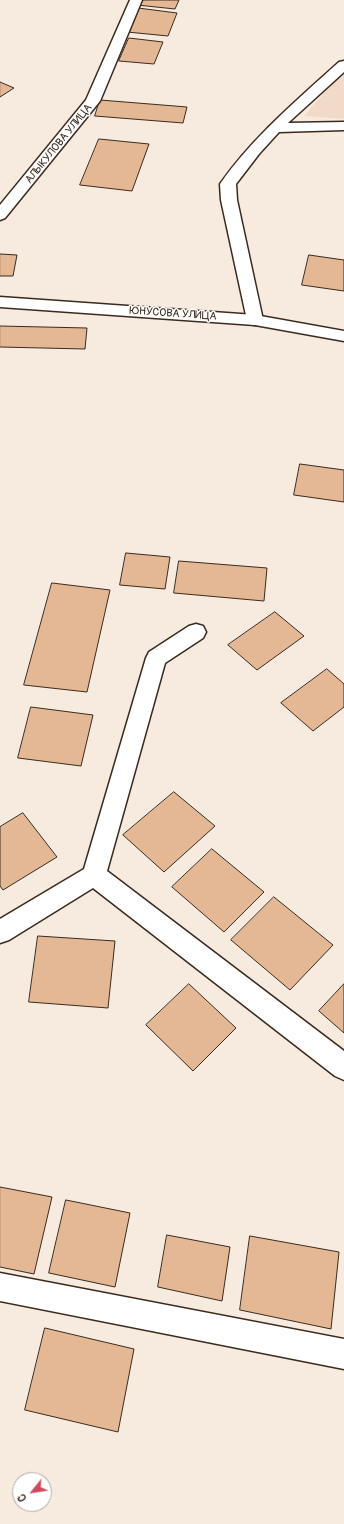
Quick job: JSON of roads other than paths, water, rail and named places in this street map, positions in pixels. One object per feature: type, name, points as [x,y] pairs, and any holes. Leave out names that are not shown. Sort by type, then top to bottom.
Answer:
[{"type":"street","name":"АЛЫКУЛОВА УЛИЦА","points":[[0,216],[93,101],[136,0]]},
{"type":"street","points":[[255,320],[228,184],[239,168],[275,128],[344,65]]},
{"type":"street","points":[[275,128],[344,126]]},
{"type":"street","name":"ЮНУСОВА УЛИЦА","points":[[0,302],[255,320],[344,336]]},
{"type":"street","points":[[0,932],[94,876],[156,658],[196,632]]},
{"type":"street","points":[[94,876],[344,1067]]},
{"type":"street","points":[[0,1287],[344,1354]]}]
